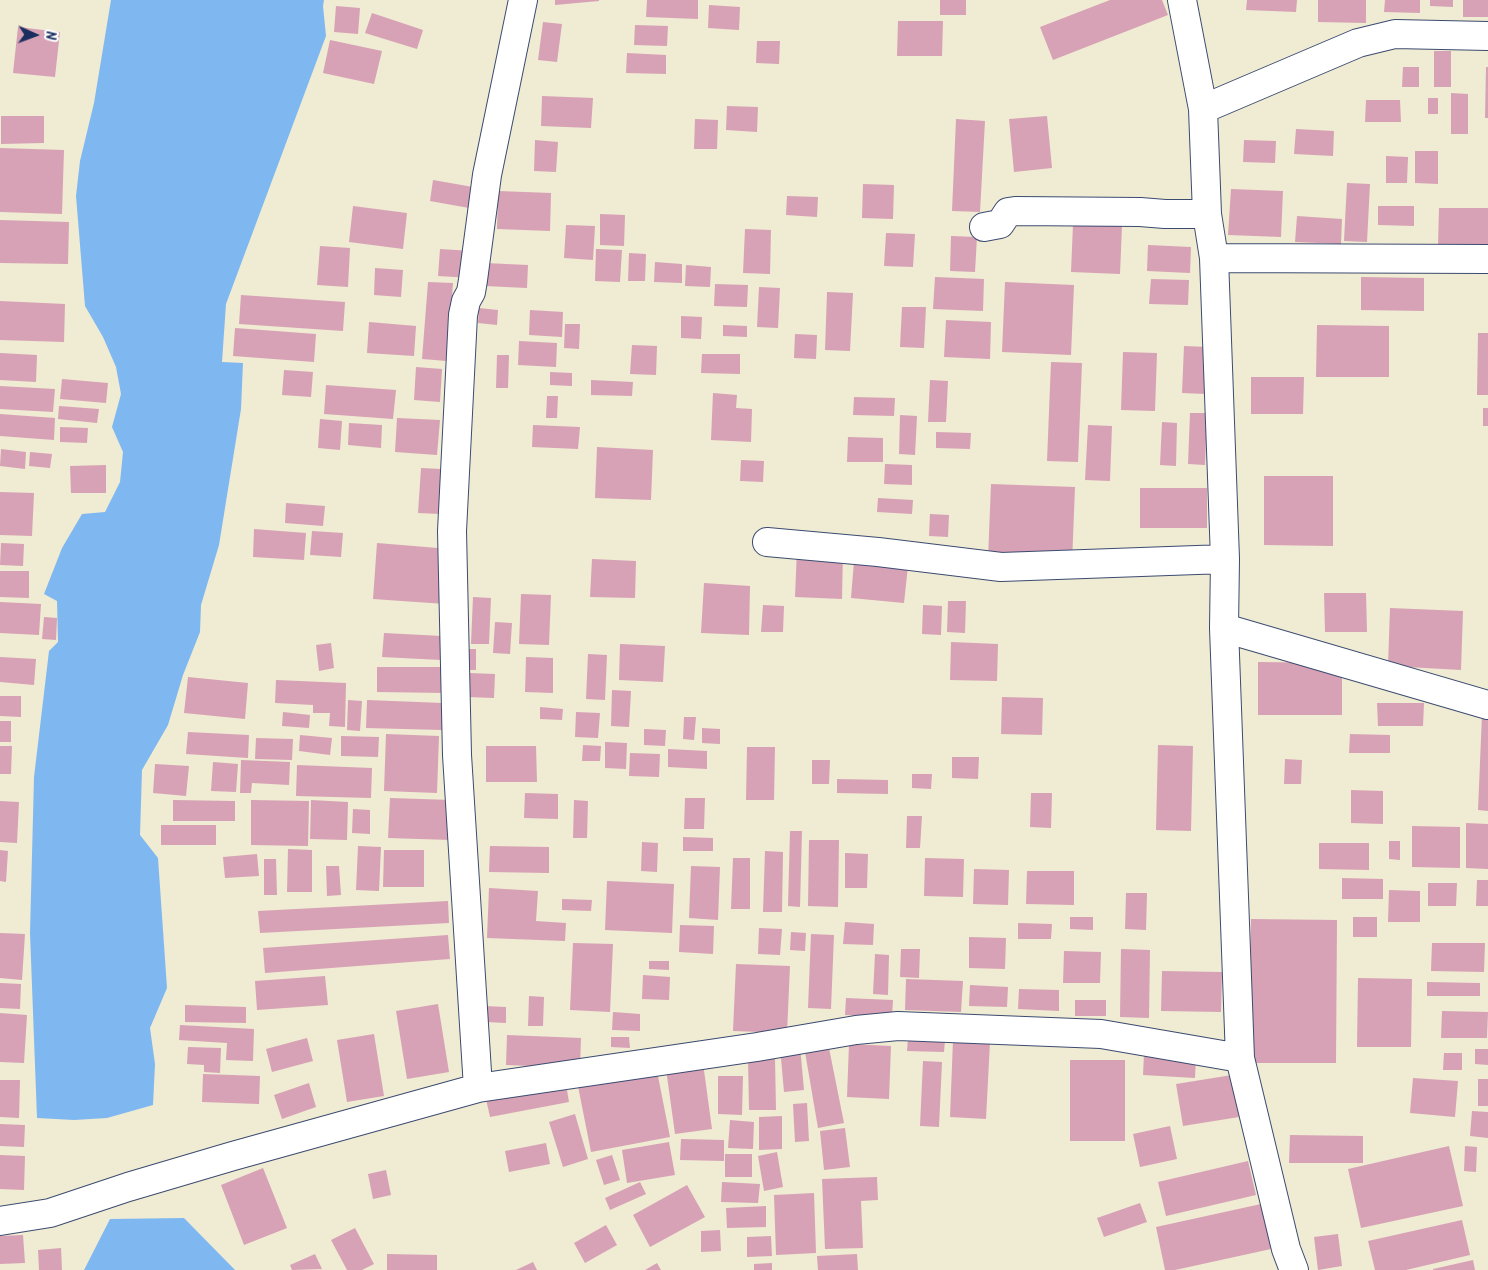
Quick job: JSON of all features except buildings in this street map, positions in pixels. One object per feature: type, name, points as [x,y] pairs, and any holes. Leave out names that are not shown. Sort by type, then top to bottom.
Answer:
[{"type":"street","points":[[478,1088],[457,755],[452,532],[463,315],[474,280],[487,175],[523,0]]},
{"type":"street","points":[[1182,0],[1203,108],[1207,214],[1214,258],[1225,559],[1224,628],[1240,1058],[1286,1249],[1294,1270]]},
{"type":"street","points":[[1203,108],[1358,43],[1395,34],[1488,36]]},
{"type":"street","points":[[984,227],[1000,224],[1008,212],[1015,211],[1207,214]]},
{"type":"street","points":[[1214,258],[1488,259]]},
{"type":"street","points":[[767,542],[878,552],[1001,567],[1225,559]]},
{"type":"street","points":[[1224,628],[1488,705]]},
{"type":"street","points":[[0,1221],[50,1212],[233,1156],[478,1088],[757,1047],[856,1030],[898,1026],[1101,1034],[1240,1058]]},
{"type":"water","points":[[111,0],[324,0],[326,36],[226,304],[222,362],[243,363],[241,409],[219,545],[201,605],[200,632],[183,675],[168,725],[142,770],[140,835],[158,858],[167,988],[150,1028],[155,1064],[153,1105],[107,1118],[74,1120],[37,1118],[30,933],[34,777],[49,651],[58,642],[57,601],[44,594],[62,548],[82,514],[105,512],[120,482],[123,452],[112,427],[121,394],[116,367],[103,337],[85,306],[76,196],[80,161],[94,103]]},
{"type":"water","points":[[184,1218],[235,1270],[84,1270],[110,1219]]}]
